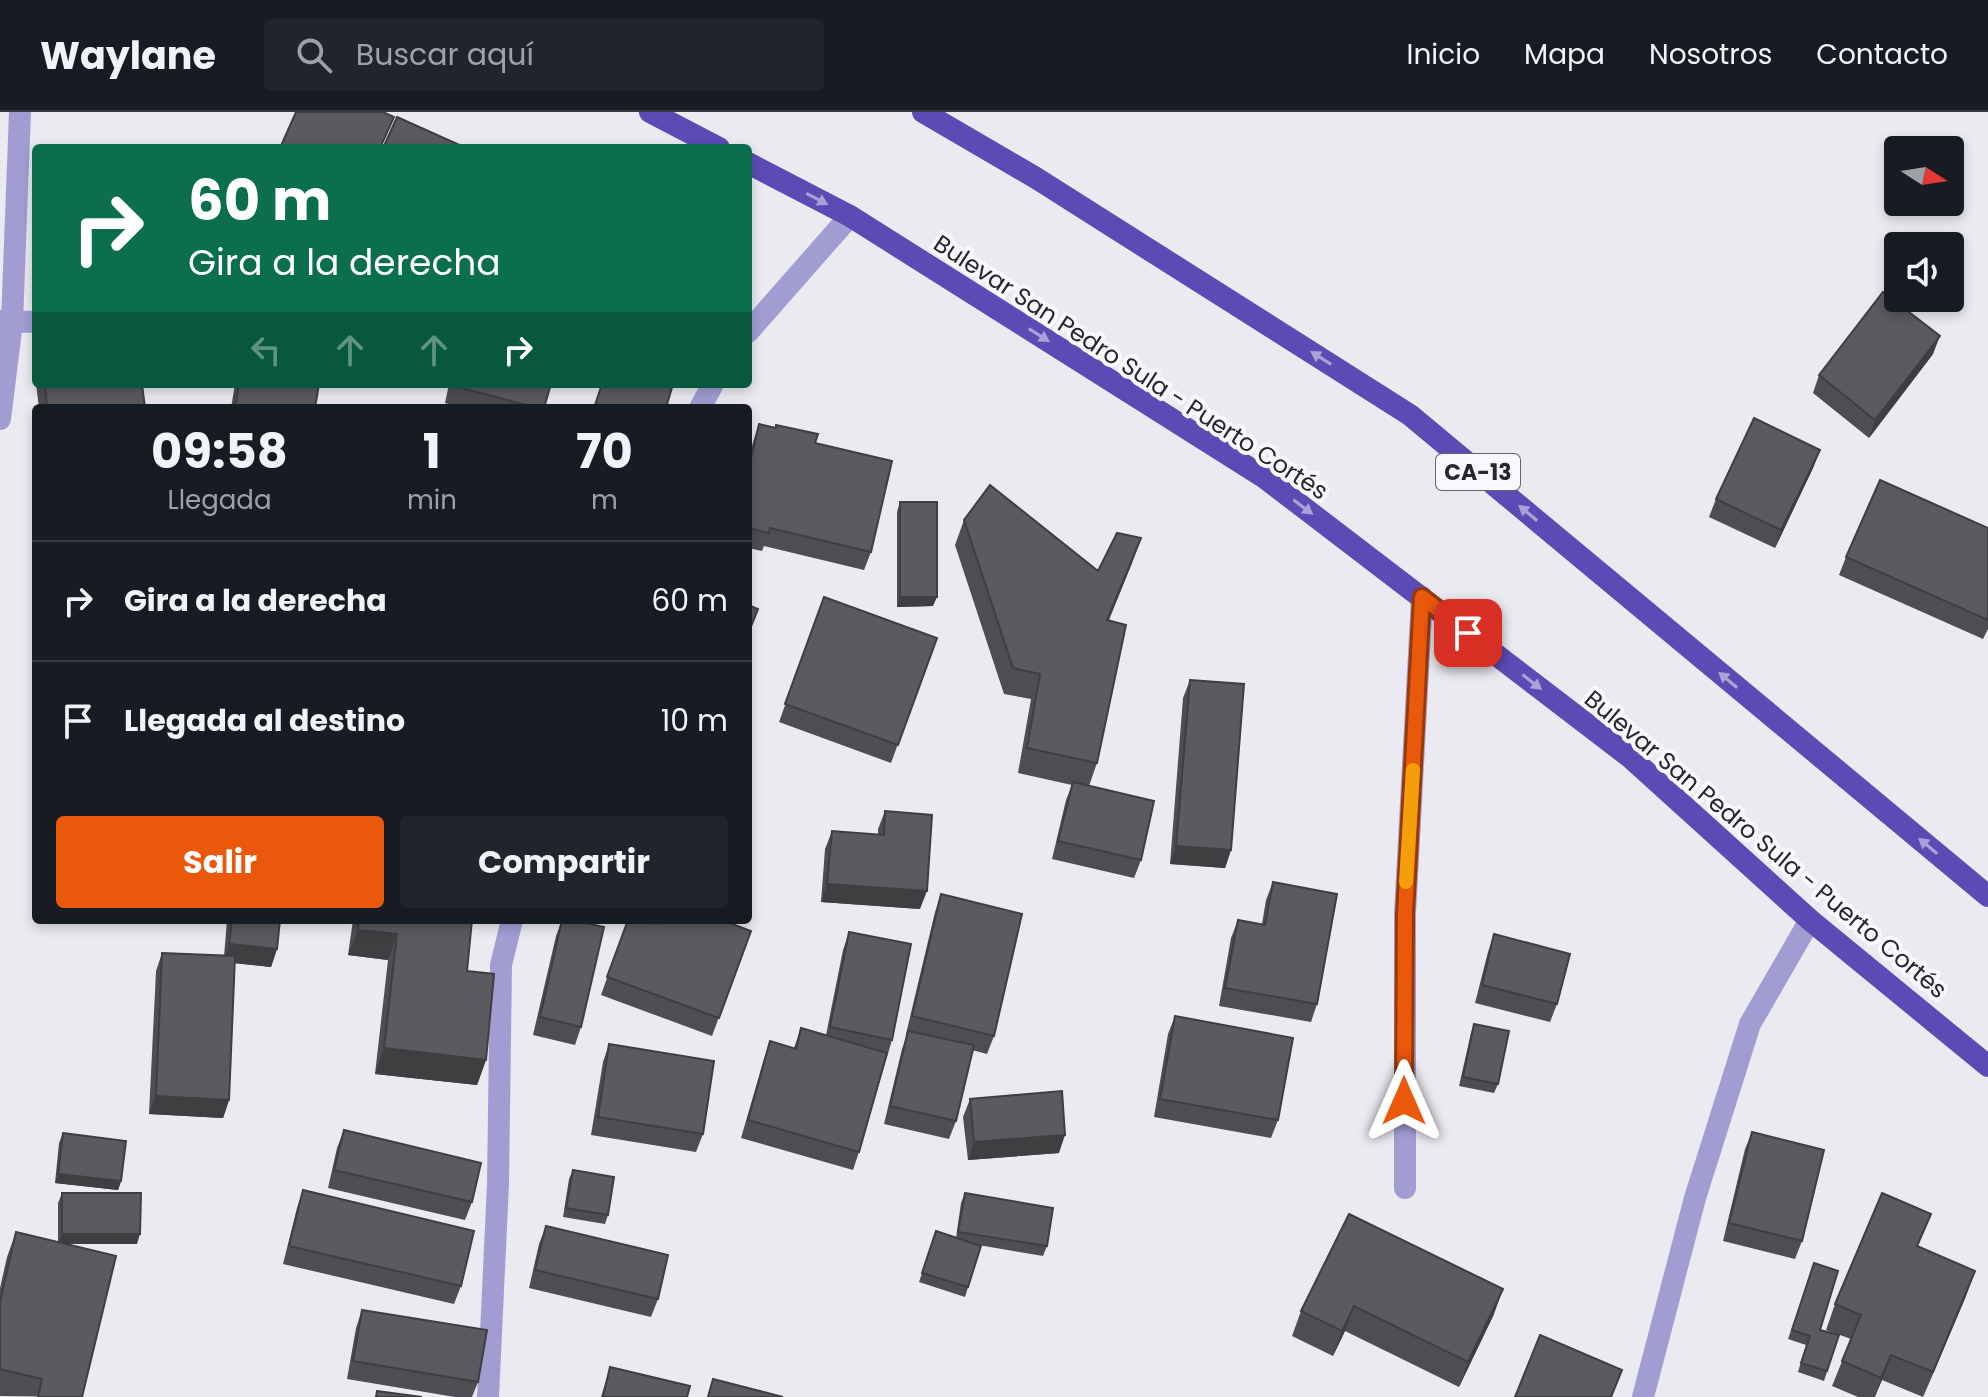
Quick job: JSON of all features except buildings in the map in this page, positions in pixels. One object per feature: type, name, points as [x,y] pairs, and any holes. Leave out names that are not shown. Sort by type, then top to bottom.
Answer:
[{"type":"highway","points":[[650,112],[711,144]]},
{"type":"highway","name":"CA-13","points":[[923,112],[1036,178],[1410,415],[1988,896]]},
{"type":"highway","name":"Bulevar San Pedro Sula - Puerto Cortés","points":[[752,165],[850,216],[1265,478],[1631,758],[1810,920],[1988,1066]]},
{"type":"street","points":[[0,419],[20,112]]},
{"type":"street","points":[[752,327],[850,216]]},
{"type":"street","points":[[6,322],[32,322]]},
{"type":"street","points":[[1405,1188],[1405,914],[1422,597]]},
{"type":"street","points":[[1643,1397],[1695,1198],[1750,1024],[1810,920]]},
{"type":"street","points":[[488,1397],[498,1184],[501,965],[511,924]]},
{"type":"slow traffic","points":[[1406,882],[1413,770]]},
{"type":"route","points":[[1404,1101],[1405,914],[1422,597],[1468,633]]}]
